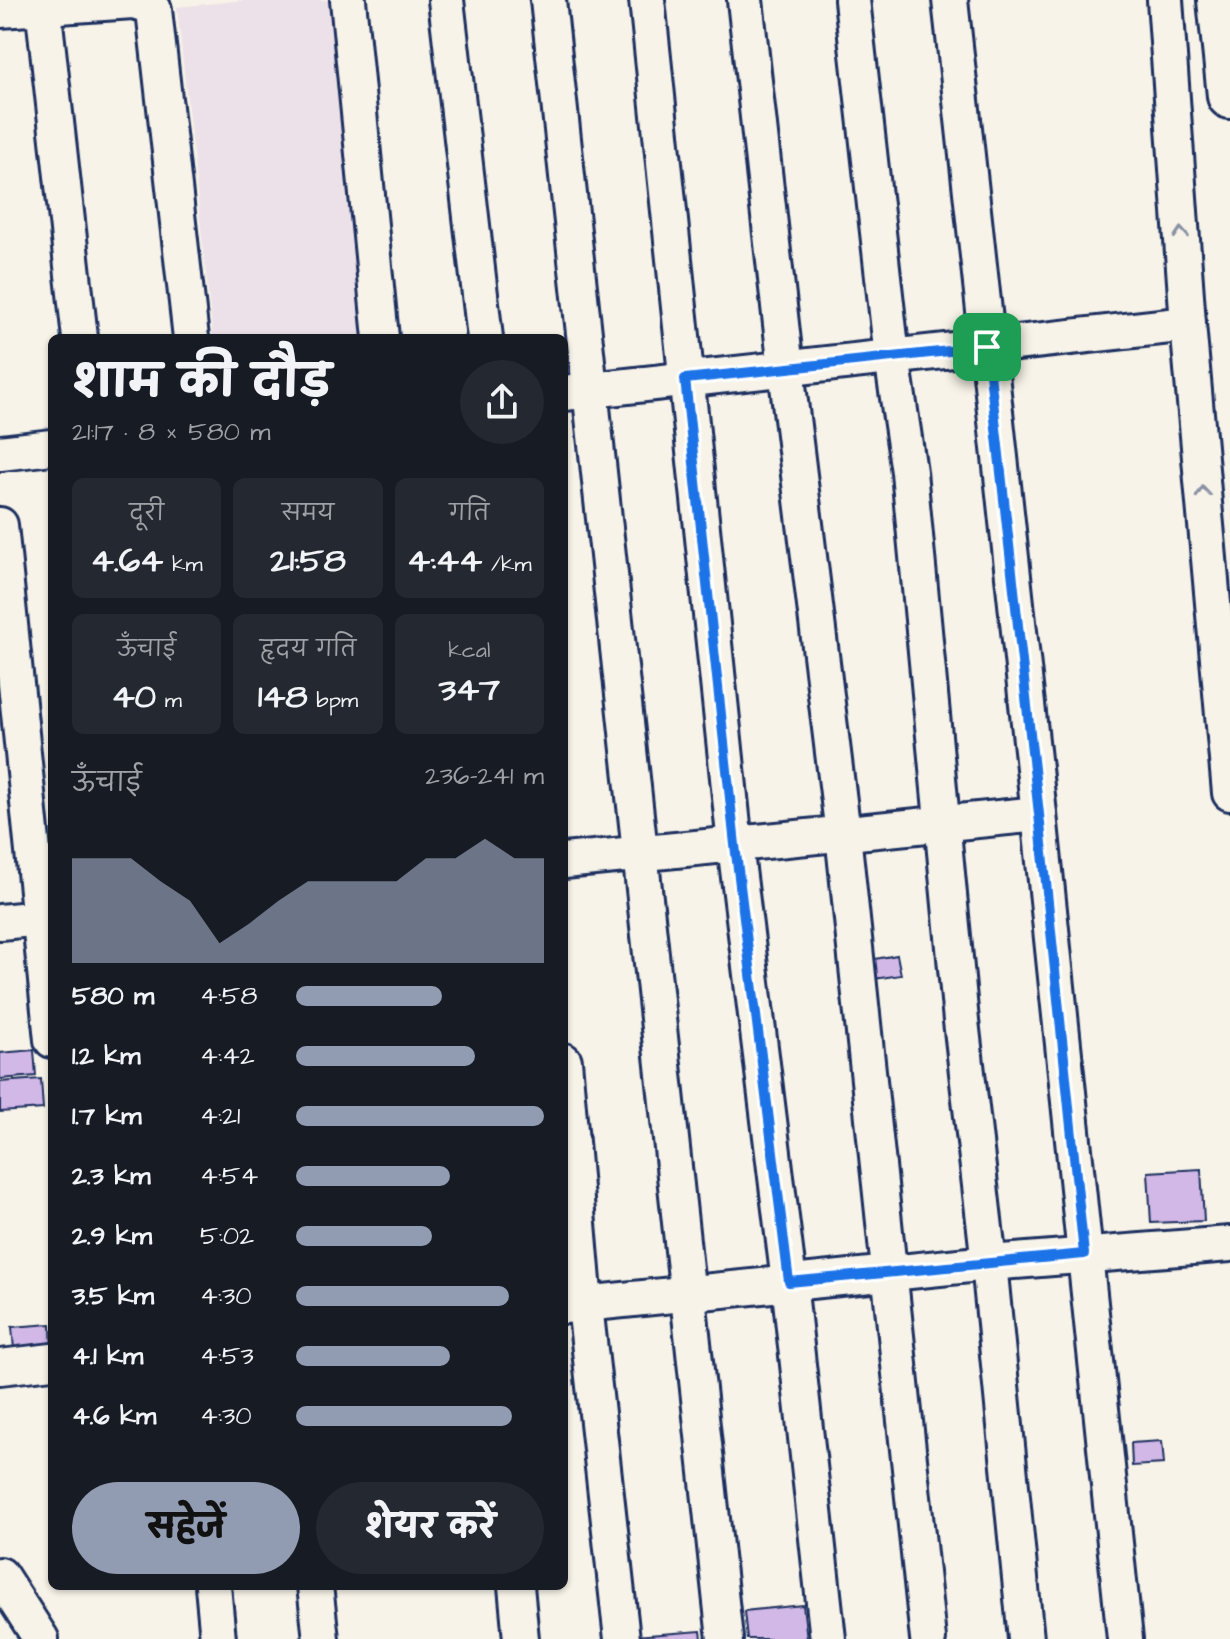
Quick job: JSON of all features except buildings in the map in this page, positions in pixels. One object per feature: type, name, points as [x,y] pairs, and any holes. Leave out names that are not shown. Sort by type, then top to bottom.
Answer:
[{"type":"highway","points":[[1220,0],[1230,96]]},
{"type":"street","points":[[348,0],[381,334]]},
{"type":"street","points":[[446,0],[485,334]]},
{"type":"street","points":[[548,0],[578,391],[641,855],[725,1639]]},
{"type":"street","points":[[647,0],[735,845],[789,1282],[828,1639]]},
{"type":"street","points":[[745,0],[843,834],[928,1639]]},
{"type":"street","points":[[852,0],[892,357],[909,472],[941,823],[1026,1639]]},
{"type":"street","points":[[950,0],[1125,1639]]},
{"type":"street","points":[[1165,0],[1188,324],[1230,793]]},
{"type":"street","points":[[0,10],[133,1],[149,5],[154,10],[191,334]]},
{"type":"street","points":[[43,5],[80,334]]},
{"type":"street","points":[[578,391],[1188,324]]},
{"type":"street","points":[[0,453],[48,447]]},
{"type":"street","points":[[0,525],[46,918],[48,959]]},
{"type":"street","points":[[568,861],[1039,814]]},
{"type":"street","points":[[0,922],[46,918]]},
{"type":"street","points":[[568,1159],[574,1306],[622,1639]]},
{"type":"street","points":[[574,1306],[1084,1254],[1230,1244]]},
{"type":"street","points":[[0,1367],[48,1361]]},
{"type":"street","points":[[0,1575],[41,1639]]},
{"type":"street","points":[[213,1590],[218,1639]]},
{"type":"street","points":[[315,1590],[321,1639]]},
{"type":"street","points":[[516,1590],[521,1639]]},
{"type":"shaded area","points":[[245,0],[334,0],[371,334],[213,334],[177,7]]},
{"type":"route","points":[[987,347],[1084,1254],[789,1282],[735,845],[685,379],[987,347]]}]
